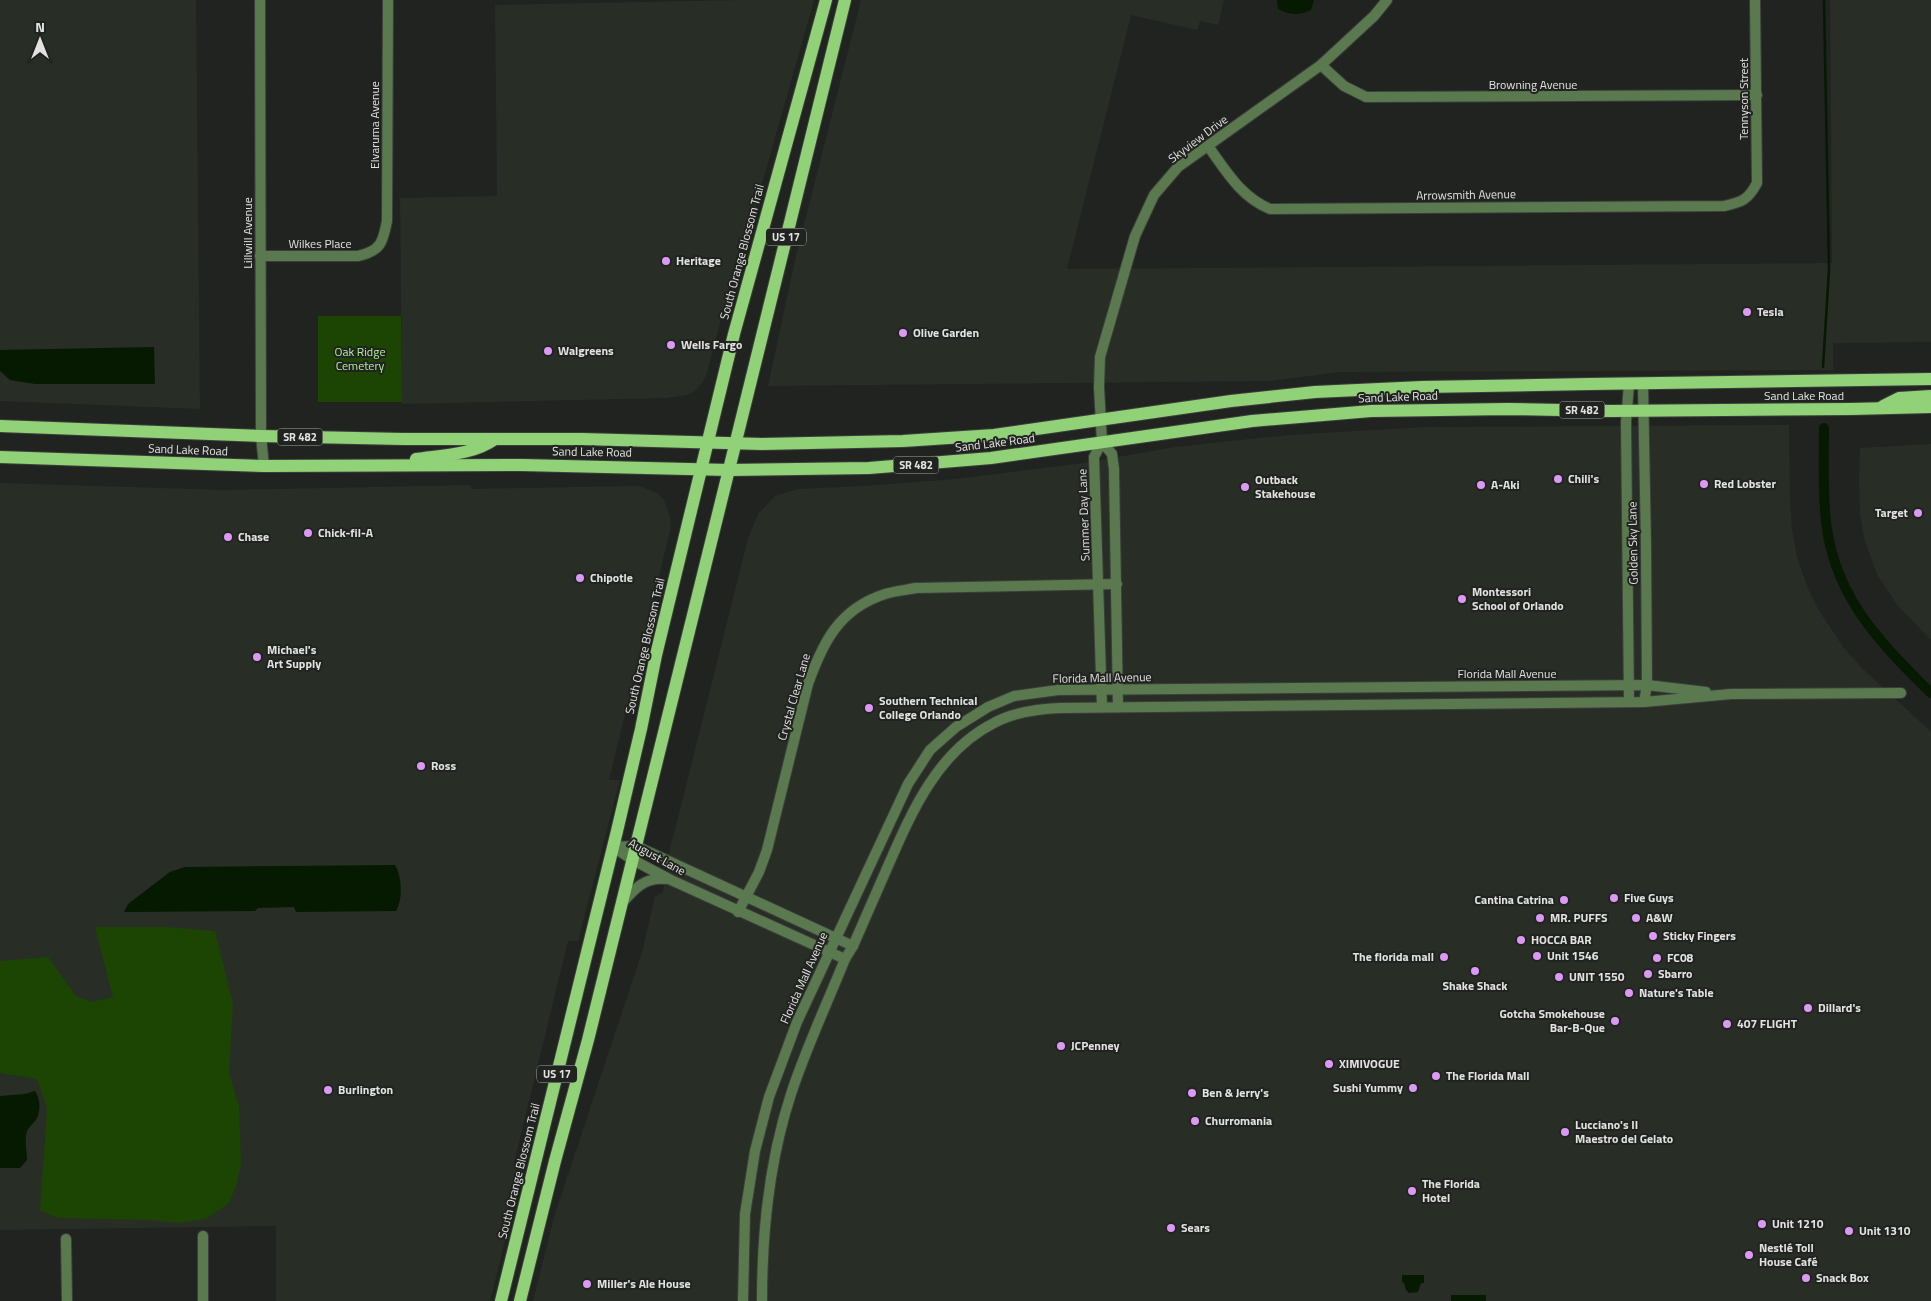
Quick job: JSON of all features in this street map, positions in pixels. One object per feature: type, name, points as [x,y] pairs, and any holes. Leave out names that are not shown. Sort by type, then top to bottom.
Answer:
[{"type":"main road","name":"South Orange Blossom Trail","points":[[501,1301],[613,846],[701,469],[747,285],[826,0]]},
{"type":"main road","points":[[838,0],[841,15]]},
{"type":"main road","name":"US 17","points":[[520,1301],[633,860],[845,0]]},
{"type":"main road","name":"Sand Lake Road","points":[[0,426],[261,436],[582,439],[735,444],[947,439],[994,435],[1248,399],[1315,392],[1422,387],[1931,379]]},
{"type":"main road","points":[[1314,415],[1315,392]]},
{"type":"main road","points":[[1876,409],[1899,398],[1931,396]]},
{"type":"main road","name":"Sand Lake Road","points":[[0,457],[264,466],[522,465],[729,470],[869,468],[938,464],[1252,421],[1314,415],[1424,410],[1644,411],[1931,407]]},
{"type":"main road","points":[[365,466],[469,452],[484,447],[495,439]]},
{"type":"street","name":"Lillwill Avenue","points":[[260,0],[261,436],[264,466]]},
{"type":"street","name":"Elvaruma Avenue","points":[[379,248],[384,237],[387,221],[388,0]]},
{"type":"street","name":"Skyview Drive","points":[[1102,442],[1099,387],[1100,357],[1135,236],[1154,195],[1178,167],[1321,65],[1374,16],[1387,0]]},
{"type":"street","name":"Tennyson Street","points":[[1750,195],[1757,184],[1755,0]]},
{"type":"street","name":"Browning Avenue","points":[[1321,65],[1344,86],[1366,97],[1757,95]]},
{"type":"street","name":"Arrowsmith Avenue","points":[[1208,146],[1242,192],[1256,203],[1270,209],[1724,206],[1740,202],[1750,195]]},
{"type":"street","name":"Wilkes Place","points":[[260,256],[358,256],[369,254],[379,248]]},
{"type":"street","name":"Golden Sky Lane","points":[[1629,384],[1627,411],[1629,702]]},
{"type":"street","name":"Golden Sky Lane","points":[[1642,384],[1644,411],[1647,686],[1644,702]]},
{"type":"street","points":[[1102,442],[1112,454],[1117,584],[1118,708]]},
{"type":"street","name":"Summer Day Lane","points":[[1102,442],[1094,457],[1102,707]]},
{"type":"street","name":"Crystal Clear Lane","points":[[738,912],[748,896],[767,850],[808,684],[818,657],[830,634],[850,613],[867,601],[886,594],[916,588],[1117,584]]},
{"type":"street","points":[[1511,703],[1512,686]]},
{"type":"street","name":"Florida Mall Avenue","points":[[742,1301],[745,1214],[758,1142],[769,1097],[797,1022],[908,784],[930,750],[964,722],[988,707],[1014,696],[1058,690],[1102,689],[1647,686],[1731,694]]},
{"type":"street","name":"Florida Mall Avenue","points":[[762,1301],[762,1254],[766,1212],[779,1138],[790,1094],[845,959],[853,946],[921,795],[940,767],[963,744],[993,723],[1018,714],[1045,708],[1644,702],[1731,694],[1901,693]]},
{"type":"street","name":"August Lane","points":[[613,846],[636,846],[853,946]]},
{"type":"street","name":"August Lane","points":[[613,846],[633,860],[671,880],[845,959]]},
{"type":"street","points":[[622,904],[644,882],[657,878],[671,880]]},
{"type":"street","points":[[203,1236],[203,1301]]},
{"type":"street","points":[[66,1239],[67,1301]]},
{"type":"shaded area","points":[[0,0],[196,0],[200,409],[0,401]]},
{"type":"shaded area","points":[[814,0],[745,244],[741,243],[707,373],[702,383],[695,391],[687,395],[666,398],[402,404],[400,198],[497,196],[495,5]]},
{"type":"shaded area","points":[[861,0],[1224,0],[1218,25],[1200,21],[1197,30],[1131,15],[1067,269],[1832,263],[1830,0],[1931,0],[1931,342],[1833,343],[1833,370],[1341,372],[1269,381],[768,386],[795,260]]},
{"type":"shaded area","points":[[1277,0],[1314,0],[1311,10],[1294,14],[1278,9]]},
{"type":"shaded area","points":[[154,347],[155,384],[35,384],[10,380],[0,371],[0,350]]},
{"type":"shaded area","name":"The Florida Mall","points":[[1789,425],[1792,530],[1797,557],[1807,586],[1818,609],[1844,648],[1862,668],[1931,732],[1931,1301],[533,1301],[554,1217],[642,952],[655,897],[663,892],[670,849],[748,538],[758,514],[775,496],[798,489],[956,479],[1083,463],[1175,447],[1289,435],[1426,427]]},
{"type":"shaded area","points":[[1931,444],[1931,640],[1898,606],[1878,576],[1865,542],[1860,514],[1859,481],[1860,448]]},
{"type":"shaded area","points":[[0,483],[224,490],[470,485],[471,489],[635,486],[657,493],[664,500],[671,520],[670,531],[609,780],[620,780],[578,941],[568,941],[514,1163],[524,1163],[490,1301],[276,1301],[276,1226],[0,1230]]},
{"type":"shaded area","points":[[395,865],[401,888],[400,901],[396,911],[296,912],[294,907],[258,908],[255,911],[124,912],[128,904],[170,872],[185,867]]},
{"type":"shaded area","points":[[35,1091],[39,1101],[39,1111],[37,1118],[27,1132],[27,1160],[20,1168],[0,1168],[0,1096],[25,1094]]},
{"type":"shaded area","points":[[1402,1275],[1424,1275],[1424,1283],[1421,1283],[1418,1292],[1409,1293],[1402,1282]]},
{"type":"shaded area","points":[[1451,1295],[1486,1295],[1486,1301],[1451,1301]]},
{"type":"green space","name":"Oak Ridge Cemetery","points":[[318,316],[401,316],[402,402],[318,402]]},
{"type":"green space","points":[[95,927],[166,927],[215,931],[233,1004],[229,1073],[239,1106],[241,1164],[236,1186],[229,1203],[206,1219],[179,1223],[149,1220],[59,1218],[40,1211],[47,1108],[37,1079],[0,1073],[0,961],[48,957],[76,996],[91,1002],[113,997]]},
{"type":"waterway","points":[[1823,367],[1829,269],[1824,0]]},
{"type":"waterway","points":[[1824,428],[1825,511],[1829,540],[1836,566],[1846,590],[1860,613],[1892,654],[1931,693]]},
{"type":"place","name":"Heritage","points":[[666,261]]},
{"type":"place","name":"Tesla","points":[[1747,312]]},
{"type":"place","name":"Olive Garden","points":[[903,333]]},
{"type":"place","name":"Wells Fargo","points":[[671,345]]},
{"type":"place","name":"Walgreens","points":[[548,351]]},
{"type":"place","name":"Chili's","points":[[1558,479]]},
{"type":"place","name":"Red Lobster","points":[[1704,484]]},
{"type":"place","name":"A-Aki","points":[[1481,485]]},
{"type":"place","name":"Outback Stakehouse","points":[[1245,487]]},
{"type":"place","name":"Target","points":[[1918,513]]},
{"type":"place","name":"Chick-fil-A","points":[[308,533]]},
{"type":"place","name":"Chase","points":[[228,537]]},
{"type":"place","name":"Chipotle","points":[[580,578]]},
{"type":"place","name":"Montessori School of Orlando","points":[[1462,599]]},
{"type":"place","name":"Michael's Art Supply","points":[[257,657]]},
{"type":"place","name":"Southern Technical College Orlando","points":[[869,708]]},
{"type":"place","name":"Ross","points":[[421,766]]},
{"type":"place","name":"Five Guys","points":[[1614,898]]},
{"type":"place","name":"Cantina Catrina","points":[[1564,900]]},
{"type":"place","name":"MR. PUFFS","points":[[1540,918]]},
{"type":"place","name":"A&W","points":[[1636,918]]},
{"type":"place","name":"Sticky Fingers","points":[[1653,936]]},
{"type":"place","name":"HOCCA BAR","points":[[1521,940]]},
{"type":"place","name":"Unit 1546","points":[[1537,956]]},
{"type":"place","name":"The florida mall","points":[[1444,957]]},
{"type":"place","name":"FC08","points":[[1657,958]]},
{"type":"place","name":"Shake Shack","points":[[1475,971]]},
{"type":"place","name":"Sbarro","points":[[1648,974]]},
{"type":"place","name":"UNIT 1550","points":[[1559,977]]},
{"type":"place","name":"Nature's Table","points":[[1629,993]]},
{"type":"place","name":"Dillard's","points":[[1808,1008]]},
{"type":"place","name":"Gotcha Smokehouse Bar-B-Que","points":[[1615,1021]]},
{"type":"place","name":"407 FLIGHT","points":[[1727,1024]]},
{"type":"place","name":"JCPenney","points":[[1061,1046]]},
{"type":"place","name":"XIMIVOGUE","points":[[1329,1064]]},
{"type":"place","name":"The Florida Mall","points":[[1436,1076]]},
{"type":"place","name":"Sushi Yummy","points":[[1413,1088]]},
{"type":"place","name":"Burlington","points":[[328,1090]]},
{"type":"place","name":"Ben & Jerry's","points":[[1192,1093]]},
{"type":"place","name":"Churromania","points":[[1195,1121]]},
{"type":"place","name":"Lucciano's II Maestro del Gelato","points":[[1565,1132]]},
{"type":"place","name":"The Florida Hotel","points":[[1412,1191]]},
{"type":"place","name":"Unit 1210","points":[[1762,1224]]},
{"type":"place","name":"Sears","points":[[1171,1228]]},
{"type":"place","name":"Unit 1310","points":[[1849,1231]]},
{"type":"place","name":"Nestlé Toll House Café","points":[[1749,1255]]},
{"type":"place","name":"Snack Box","points":[[1806,1278]]},
{"type":"place","name":"Miller's Ale House","points":[[587,1284]]}]
